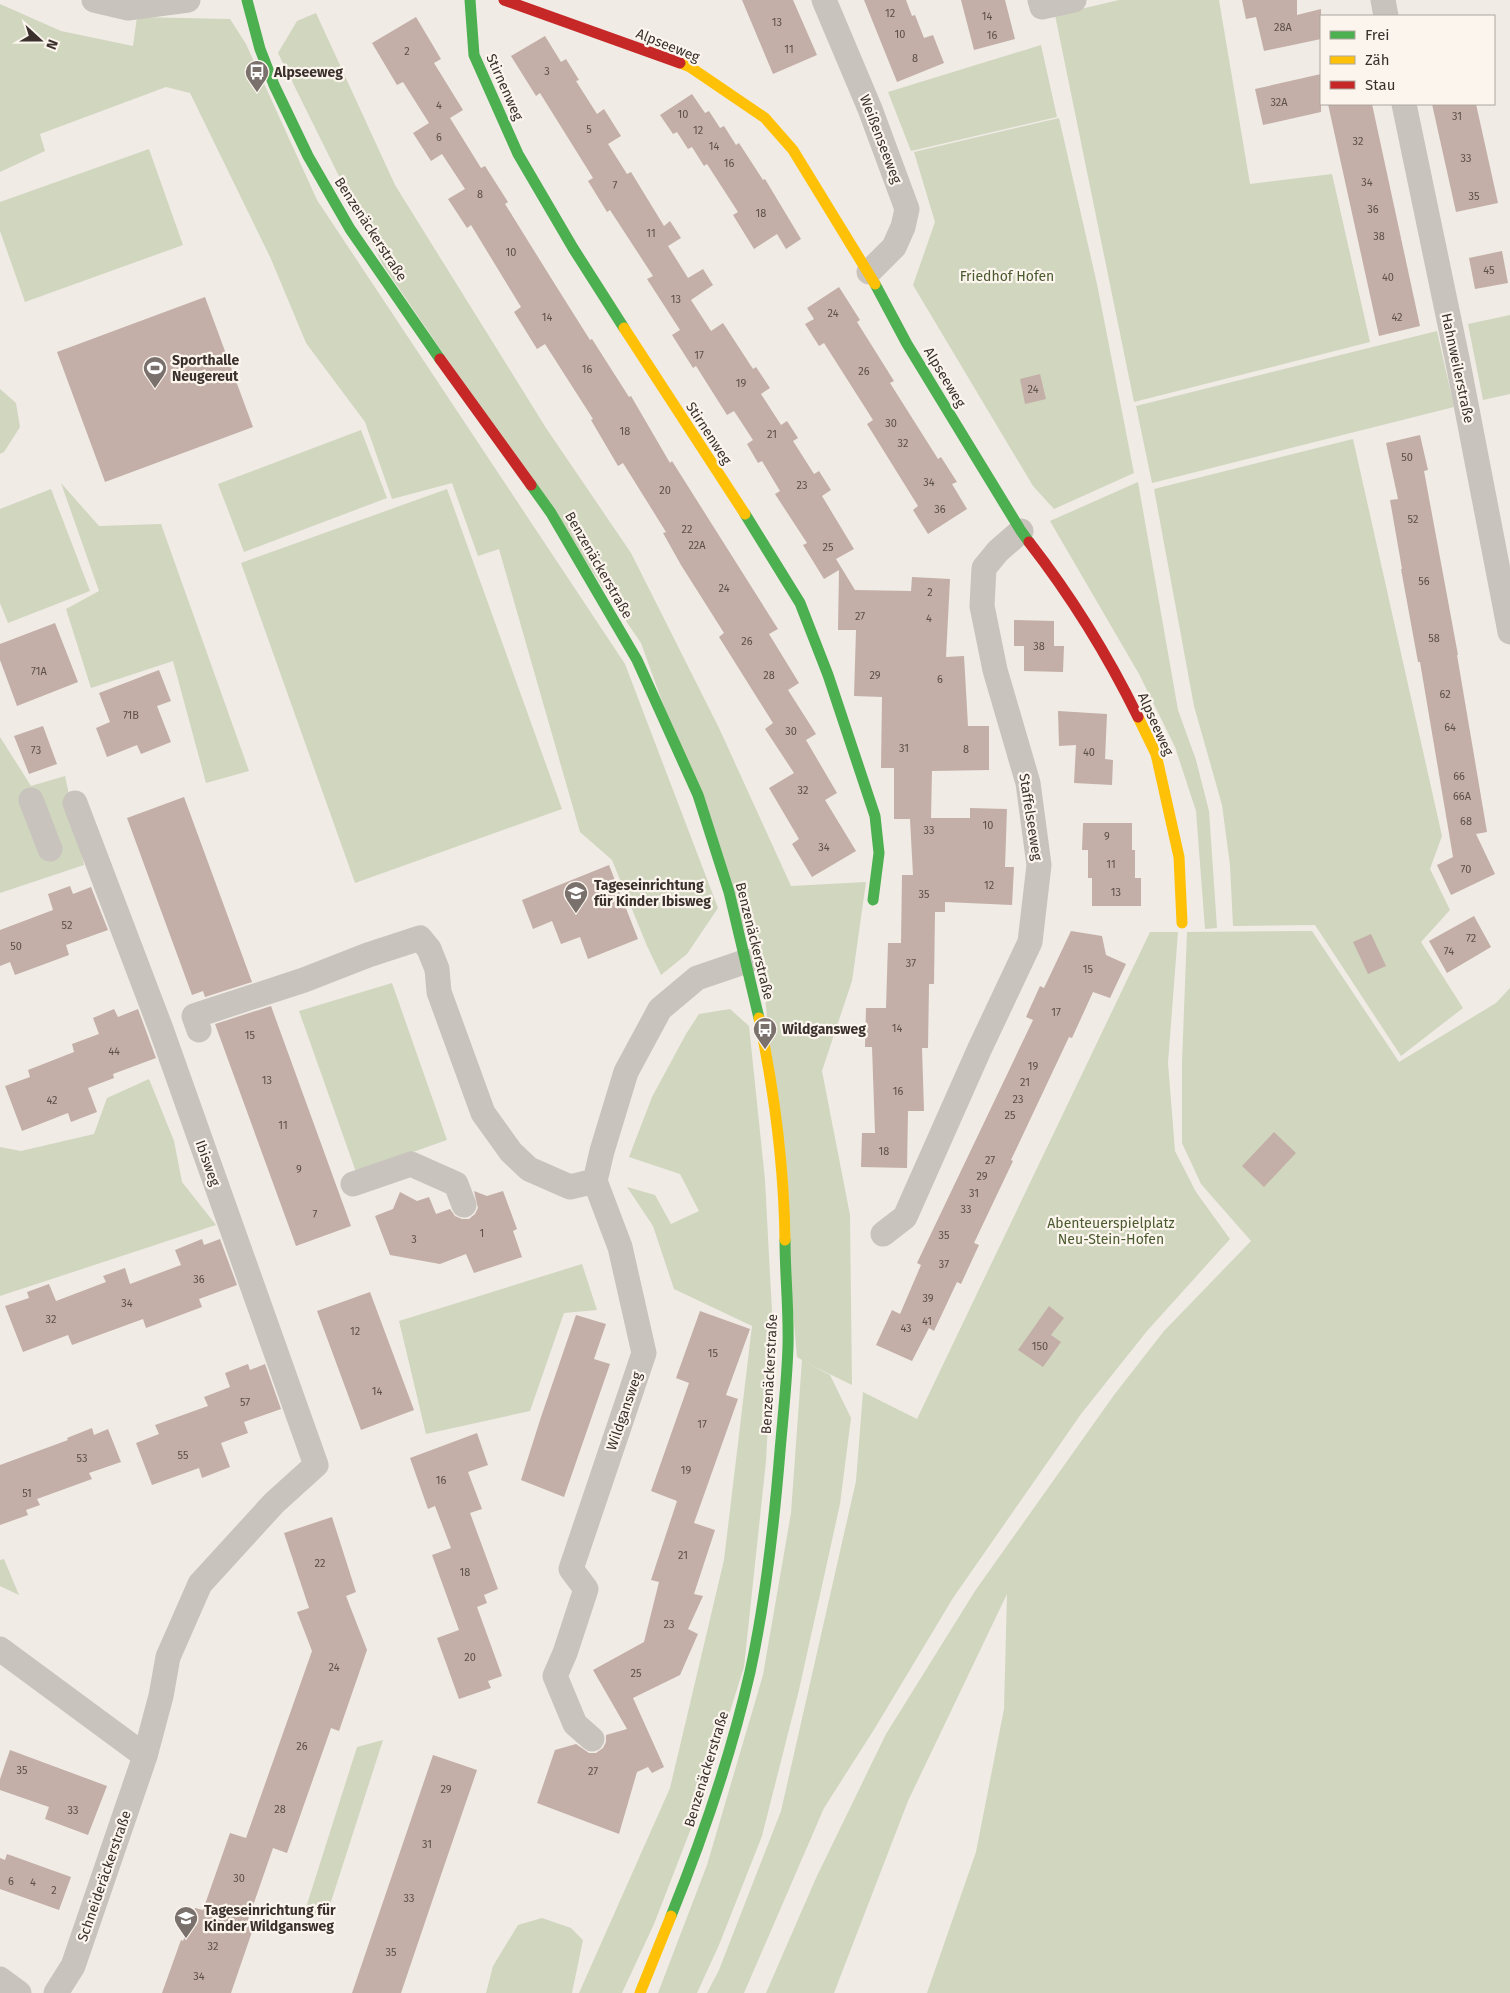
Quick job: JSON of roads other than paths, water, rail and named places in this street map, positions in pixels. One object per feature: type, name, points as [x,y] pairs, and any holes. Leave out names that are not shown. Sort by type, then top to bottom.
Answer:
[{"type":"street","points":[[94,0],[128,8],[188,0]]},
{"type":"street","name":"Benzenäckerstraße","points":[[247,0],[260,49],[274,85],[308,156],[350,229],[440,359],[551,513],[636,660],[698,795],[747,961],[765,1050],[783,1192],[788,1345],[775,1514],[750,1672],[725,1762],[680,1897],[640,1993]]},
{"type":"street","name":"Stirnenweg","points":[[470,0],[474,55],[518,154],[578,256],[800,603],[828,676],[875,816],[879,853],[873,900]]},
{"type":"street","name":"Alpseeweg","points":[[504,0],[690,67],[765,118],[793,150],[869,272],[907,344],[1020,531],[1053,572],[1121,684],[1156,754],[1179,858],[1182,923]]},
{"type":"street","name":"Weißenseeweg","points":[[824,0],[870,109],[907,209],[903,227],[894,247],[869,272]]},
{"type":"street","points":[[1041,4],[1074,0]]},
{"type":"street","points":[[1383,0],[1386,15]]},
{"type":"street","name":"Hahnweilerstraße","points":[[1404,105],[1458,363],[1510,632]]},
{"type":"street","name":"Staffelseeweg","points":[[883,1234],[905,1217],[980,1048],[1030,942],[1039,864],[1028,783],[995,670],[982,606],[984,568],[998,551],[1020,531]]},
{"type":"street","points":[[31,800],[50,849]]},
{"type":"street","name":"Ibisweg","points":[[75,803],[161,1028],[316,1465],[274,1503],[271,1508]]},
{"type":"street","points":[[198,1030],[194,1016],[304,980],[368,955],[420,938],[429,949],[434,962],[439,992],[483,1113],[511,1152],[529,1168],[570,1187],[595,1181],[626,1072],[660,1010],[697,978],[747,961]]},
{"type":"street","points":[[353,1184],[411,1164],[456,1184],[464,1204]]},
{"type":"street","name":"Wildgansweg","points":[[592,1739],[575,1724],[555,1676],[565,1653],[586,1589],[571,1569],[572,1533],[644,1353],[620,1247],[595,1181]]},
{"type":"street","name":"Schneideräckerstraße","points":[[56,1993],[73,1966],[145,1756],[161,1696],[168,1657],[200,1584],[271,1508]]},
{"type":"street","points":[[0,1649],[145,1756]]},
{"type":"street","points":[[0,1979],[19,1993]]},
{"type":"place","name":"Alpseeweg","points":[[257,93]]},
{"type":"place","name":"Sporthalle Neugereut","points":[[155,389]]},
{"type":"place","name":"Tageseinrichtung für Kinder Ibisweg","points":[[576,914]]},
{"type":"place","name":"Wildgansweg","points":[[765,1050]]},
{"type":"place","name":"Tageseinrichtung für Kinder Wildgansweg","points":[[186,1939]]},
{"type":"park label","name":"Friedhof Hofen","points":[[1007,276]]},
{"type":"park label","name":"Abenteuerspielplatz Neu-Stein-Hofen","points":[[1111,1232]]}]
